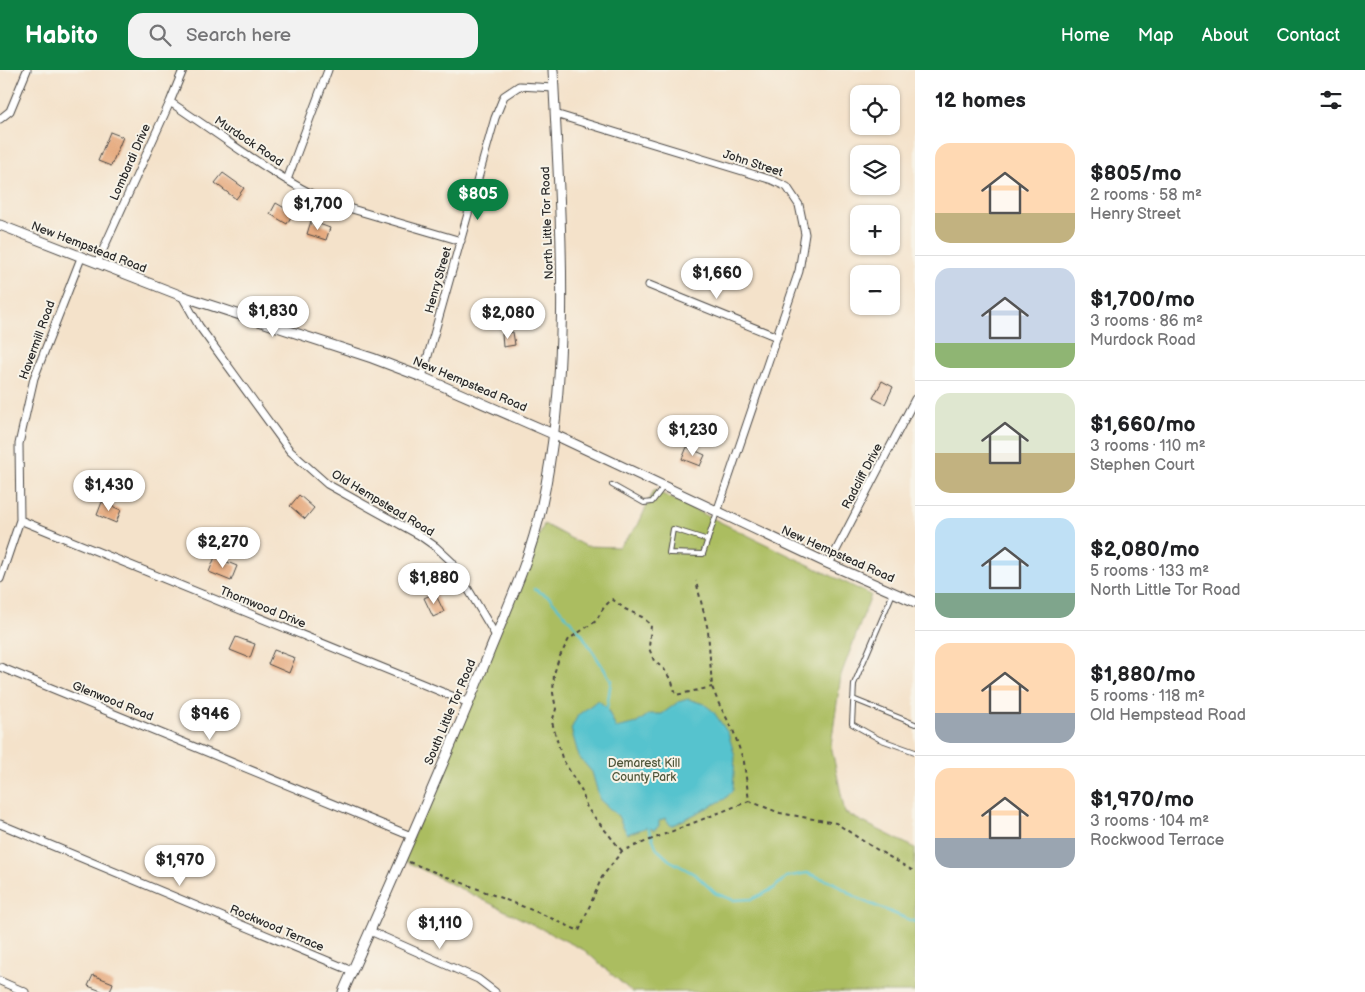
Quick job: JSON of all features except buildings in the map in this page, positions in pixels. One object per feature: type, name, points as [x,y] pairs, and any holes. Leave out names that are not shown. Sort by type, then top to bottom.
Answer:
[{"type":"street","points":[[0,119],[10,111],[27,70]]},
{"type":"street","name":"Lombardi Drive","points":[[97,263],[183,70]]},
{"type":"street","points":[[287,180],[328,70]]},
{"type":"street","name":"North Little Tor Road","points":[[553,70],[563,319],[553,434]]},
{"type":"street","name":"Henry Street","points":[[422,377],[495,118],[504,96],[519,86],[554,88]]},
{"type":"street","name":"Murdock Road","points":[[170,102],[287,180],[328,202],[461,241]]},
{"type":"street","name":"John Street","points":[[555,114],[772,180],[788,187],[799,205],[805,234],[800,271],[717,512]]},
{"type":"street","name":"New Hempstead Road","points":[[0,225],[182,296],[372,358],[422,377],[553,434],[829,564],[915,602]]},
{"type":"street","name":"Havermill Road","points":[[0,579],[20,520],[19,444],[34,378],[81,258]]},
{"type":"street","points":[[649,285],[777,336]]},
{"type":"street","name":"Old Hempstead Road","points":[[182,296],[199,326],[290,451],[327,484],[419,535],[436,547],[452,562],[496,636]]},
{"type":"street","name":"Radcliff Drive","points":[[829,564],[915,399]]},
{"type":"street","name":"South Little Tor Road","points":[[343,992],[516,590],[530,550],[541,509],[553,434]]},
{"type":"street","name":"Thornwood Drive","points":[[20,520],[469,703]]},
{"type":"street","name":"Glenwood Road","points":[[0,667],[411,836]]},
{"type":"street","name":"Rockwood Terrace","points":[[0,824],[352,971]]},
{"type":"street","points":[[370,931],[478,979],[495,992]]},
{"type":"street","points":[[0,981],[25,992]]},
{"type":"lane","points":[[612,485],[644,503],[652,502],[664,486]]},
{"type":"lane","points":[[708,540],[673,529],[669,553],[703,554],[708,540],[717,512]]},
{"type":"lane","points":[[894,593],[854,684],[852,724],[879,739],[915,752]]},
{"type":"lane","points":[[853,700],[915,724]]},
{"type":"path","points":[[696,581],[708,630],[712,687],[733,730],[744,762],[749,801]]},
{"type":"path","points":[[622,851],[586,808],[582,792],[562,758],[556,740],[552,722],[556,709],[553,693],[554,674],[558,658],[569,639],[596,621],[604,607],[612,599],[625,610],[642,616],[651,625],[649,648],[654,661],[664,669],[672,682],[676,695],[712,687]]},
{"type":"path","points":[[403,860],[542,914],[579,931],[602,877],[622,851],[749,801],[780,812],[836,823],[866,844],[915,872]]},
{"type":"green space","name":"Demarest Kill County Park","points":[[654,490],[871,595],[841,675],[831,745],[845,813],[915,848],[915,992],[632,992],[584,950],[403,860],[544,524],[585,546],[619,547],[638,525]]},
{"type":"water","points":[[688,699],[704,704],[713,711],[728,733],[735,756],[733,790],[725,799],[671,826],[665,818],[659,821],[659,826],[654,830],[648,827],[627,834],[618,816],[600,800],[592,772],[579,757],[571,729],[578,715],[598,700],[607,708],[616,728],[637,723],[649,714],[662,714],[678,702]]},
{"type":"waterway","points":[[534,589],[549,597],[581,633],[611,680],[607,708]]},
{"type":"waterway","points":[[648,827],[657,849],[669,860],[696,875],[715,893],[733,900],[752,899],[773,889],[786,877],[807,873],[834,883],[861,900],[915,922]]}]
